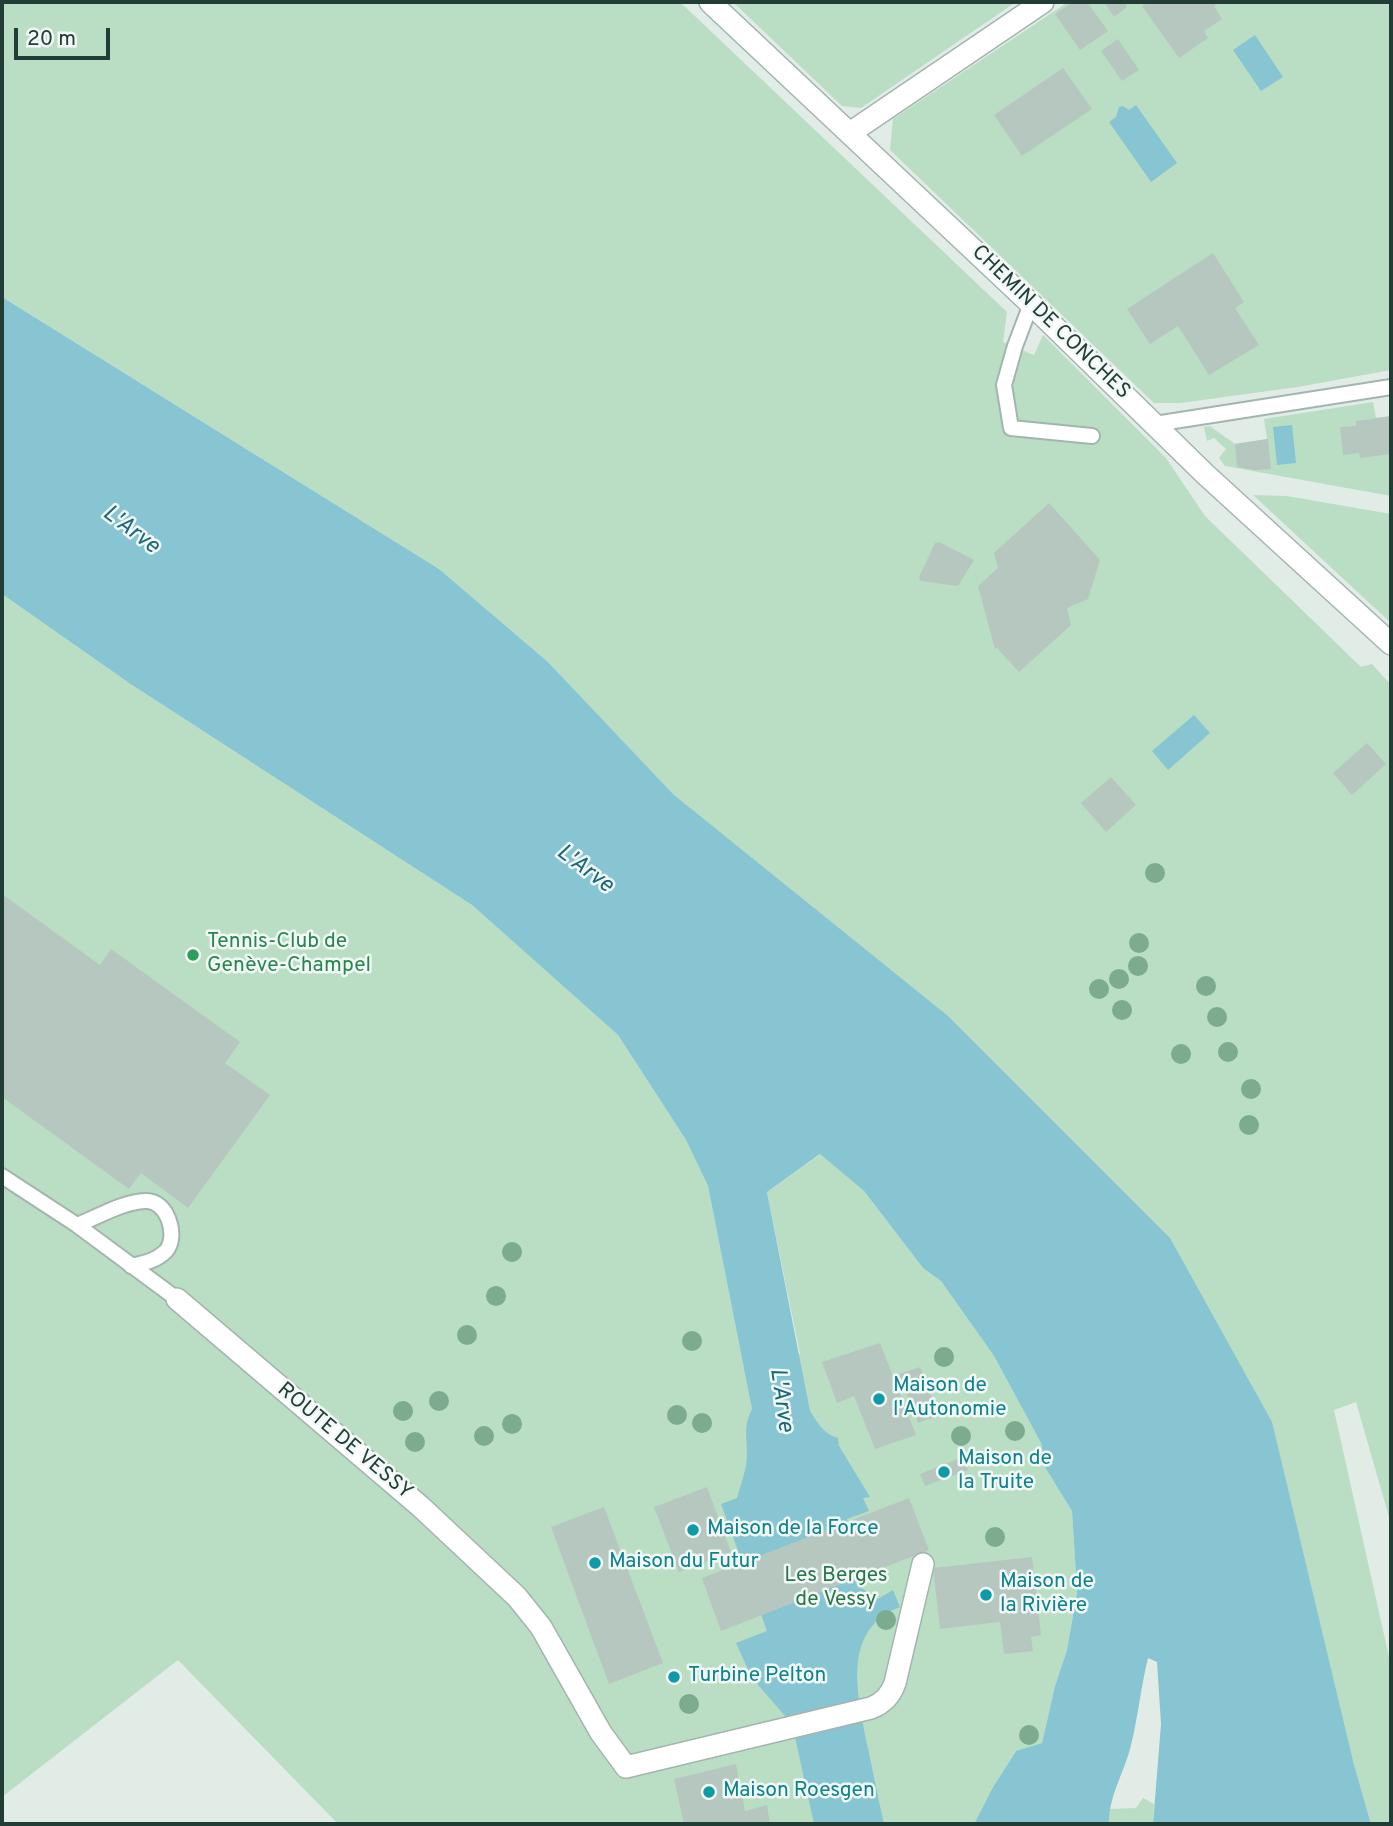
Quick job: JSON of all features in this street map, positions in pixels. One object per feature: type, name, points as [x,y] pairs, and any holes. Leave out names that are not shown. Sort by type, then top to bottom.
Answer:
[{"type":"street","name":"CHEMIN DE CONCHES","points":[[710,2],[1031,304],[1205,474],[1391,644]]},
{"type":"street","points":[[850,133],[1043,2]]},
{"type":"street","name":"ROUTE DE VESSY","points":[[177,1299],[428,1514],[517,1597],[546,1635],[601,1733],[626,1767],[881,1703],[893,1689],[923,1564]]},
{"type":"lane","points":[[1031,304],[1004,385],[1011,428],[1092,436]]},
{"type":"lane","points":[[1155,425],[1391,387]]},
{"type":"lane","name":"ROUTE DE VESSY","points":[[2,1175],[77,1225],[177,1299]]},
{"type":"lane","points":[[77,1225],[146,1200],[156,1203],[169,1219],[173,1236],[167,1250],[153,1261],[131,1266]]},
{"type":"green space","points":[[2,2],[680,2],[1007,312],[1003,342],[1034,355],[1043,335],[1166,458],[1205,516],[1361,667],[1372,664],[1391,685],[1391,1524],[1356,1402],[1334,1410],[1391,1666],[1391,1824],[1371,1824],[1353,1761],[674,795],[548,662],[439,569],[2,297]]},
{"type":"green space","points":[[733,2],[1016,2],[861,108],[842,106]]},
{"type":"green space","points":[[1068,2],[1391,2],[1391,370],[1298,387],[1180,403],[1154,403],[890,150],[893,119]]},
{"type":"green space","points":[[1373,402],[1376,418],[1391,416],[1391,496],[1225,466],[1219,458],[1226,449],[1214,438],[1207,441],[1204,427],[1210,426],[1235,444],[1267,439],[1264,419]]},
{"type":"green space","points":[[1253,495],[1287,496],[1391,514],[1391,623]]},
{"type":"green space","name":"Les Berges de Vessy","points":[[2,594],[129,683],[472,905],[618,1035],[686,1140],[708,1186],[744,1368],[800,1354],[767,1192],[821,1154],[864,1191],[923,1268],[941,1281],[994,1356],[1041,1443],[1046,1469],[1072,1511],[1077,1591],[1067,1650],[1055,1686],[1042,1743],[1015,1752],[974,1824],[338,1824],[178,1660],[2,1797]]},
{"type":"green space","points":[[1143,1798],[1154,1804],[1153,1824],[1109,1824],[1108,1809],[1136,1808]]},
{"type":"water","points":[[1255,35],[1283,77],[1261,91],[1233,50]]},
{"type":"water","points":[[1136,105],[1177,163],[1151,182],[1109,122],[1116,117],[1119,107],[1123,106],[1129,110]]},
{"type":"water","name":"L'Arve","points":[[2,297],[439,569],[548,662],[674,795],[948,1016],[1170,1238],[1272,1422],[1353,1761],[1371,1824],[1153,1824],[1161,1724],[1157,1662],[1148,1658],[1131,1745],[1111,1804],[1109,1824],[974,1824],[1016,1751],[1042,1743],[1055,1686],[1067,1650],[1077,1592],[1072,1511],[1046,1469],[1041,1443],[994,1356],[941,1281],[923,1268],[864,1191],[820,1154],[767,1192],[810,1411],[825,1431],[838,1438],[839,1446],[870,1497],[863,1498],[869,1511],[847,1519],[860,1587],[878,1599],[893,1590],[900,1607],[881,1618],[868,1631],[858,1666],[860,1706],[884,1824],[814,1824],[795,1737],[791,1738],[785,1716],[752,1678],[736,1643],[767,1631],[721,1504],[737,1498],[746,1465],[746,1426],[752,1409],[708,1186],[686,1140],[618,1035],[472,905],[129,683],[2,594]]},
{"type":"water","points":[[1292,425],[1296,463],[1277,465],[1273,427]]},
{"type":"water","points":[[1194,715],[1210,733],[1168,770],[1152,751]]},
{"type":"building","points":[[1073,2],[1087,2],[1108,31],[1080,50],[1055,14]]},
{"type":"building","points":[[1104,2],[1124,2],[1127,7],[1114,17]]},
{"type":"building","points":[[1148,2],[1221,2],[1214,6],[1222,19],[1204,31],[1208,38],[1179,58],[1142,6]]},
{"type":"building","points":[[1118,39],[1139,70],[1122,81],[1101,51]]},
{"type":"building","points":[[1063,68],[1092,109],[1022,156],[994,115]]},
{"type":"building","points":[[1213,253],[1244,302],[1235,308],[1259,345],[1209,375],[1178,326],[1150,344],[1127,309]]},
{"type":"building","points":[[1391,416],[1391,454],[1360,458],[1359,453],[1343,455],[1340,427],[1356,426],[1356,421]]},
{"type":"building","points":[[1268,439],[1271,469],[1237,467],[1235,444]]},
{"type":"building","points":[[1049,503],[1100,560],[1088,599],[1067,608],[1071,625],[1019,672],[997,648],[995,649],[978,586],[998,568],[994,553]]},
{"type":"building","points":[[939,542],[974,560],[958,586],[921,581],[919,577],[935,543]]},
{"type":"building","points":[[1367,743],[1386,764],[1352,795],[1333,773]]},
{"type":"building","points":[[1111,777],[1136,805],[1106,832],[1081,803]]},
{"type":"building","points":[[2,894],[100,965],[111,949],[240,1042],[225,1063],[270,1095],[188,1208],[141,1173],[129,1189],[2,1097]]},
{"type":"building","name":"Maison de l'Autonomie","points":[[880,1343],[916,1435],[875,1449],[854,1396],[837,1403],[822,1362]]},
{"type":"building","points":[[920,1367],[939,1415],[918,1423],[899,1374]]},
{"type":"building","name":"Maison de la Truite","points":[[963,1457],[968,1470],[925,1486],[920,1474]]},
{"type":"building","name":"Maison de la Force","points":[[707,1487],[731,1552],[679,1572],[654,1507]]},
{"type":"building","points":[[909,1498],[929,1550],[721,1631],[702,1578]]},
{"type":"building","name":"Maison du Futur","points":[[604,1507],[663,1663],[609,1684],[551,1527]]},
{"type":"building","name":"Maison de la Rivière","points":[[1032,1557],[1041,1635],[1031,1637],[1033,1651],[1004,1654],[1000,1622],[940,1629],[933,1568]]},
{"type":"building","name":"Maison Roesgen","points":[[736,1764],[745,1811],[767,1805],[770,1824],[684,1824],[674,1779]]},
{"type":"place","name":"Tennis-Club de Genève-Champel","points":[[193,955]]},
{"type":"place","name":"Maison de l'Autonomie","points":[[879,1399]]},
{"type":"place","name":"Maison de la Truite","points":[[944,1472]]},
{"type":"place","name":"Maison de la Force","points":[[693,1530]]},
{"type":"place","name":"Maison du Futur","points":[[595,1563]]},
{"type":"place","name":"Maison de la Rivière","points":[[986,1595]]},
{"type":"place","name":"Turbine Pelton","points":[[674,1677]]},
{"type":"place","name":"Maison Roesgen","points":[[709,1792]]}]
